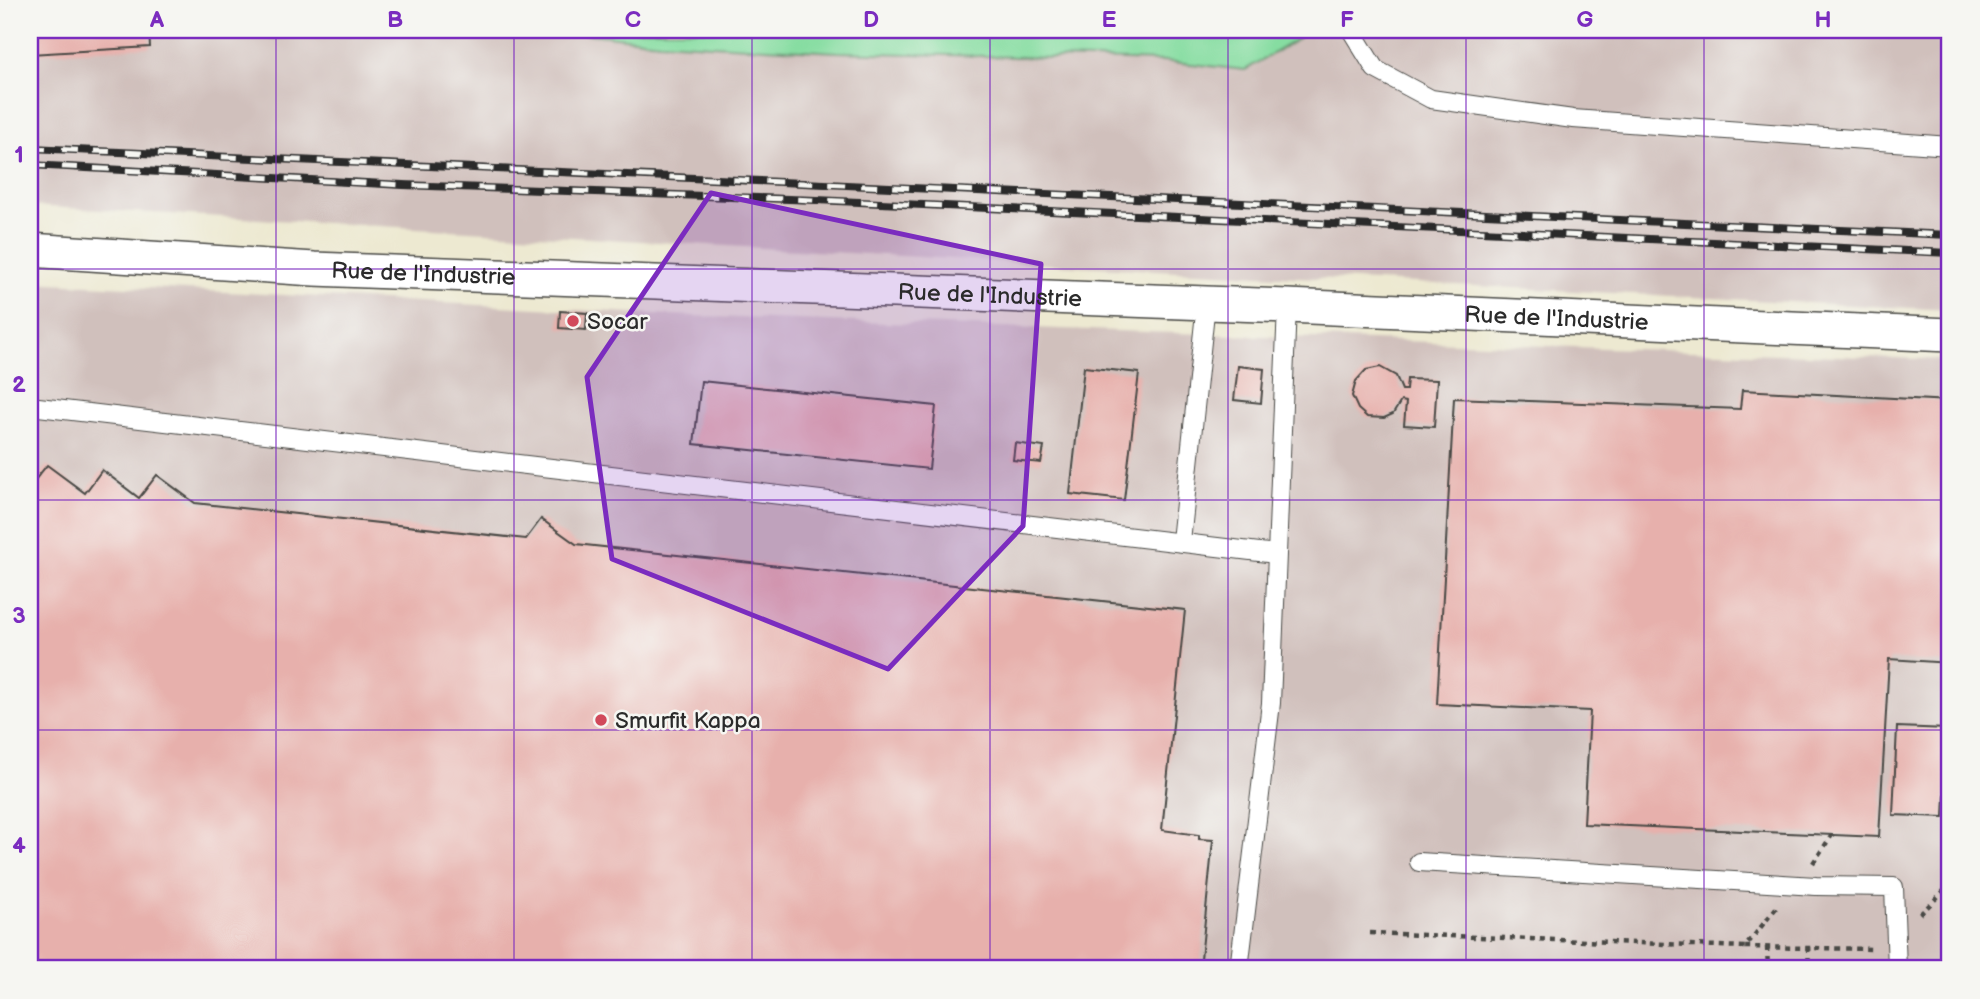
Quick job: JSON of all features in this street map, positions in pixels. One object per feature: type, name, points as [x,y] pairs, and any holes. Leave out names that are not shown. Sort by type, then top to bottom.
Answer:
[{"type":"street","name":"Rue de l'Industrie","points":[[30,250],[314,269],[1287,306],[1950,335]]},
{"type":"lane","points":[[1351,30],[1375,69],[1431,99],[1573,119],[1950,146]]},
{"type":"lane","points":[[1181,541],[1206,303]]},
{"type":"lane","points":[[1239,969],[1271,703],[1287,306]]},
{"type":"lane","points":[[30,406],[1276,554]]},
{"type":"lane","points":[[1419,862],[1796,884],[1894,887],[1897,969]]},
{"type":"path","points":[[1745,947],[1832,835]]},
{"type":"path","points":[[1370,933],[1745,947],[1879,949],[1950,886]]},
{"type":"path","points":[[1767,947],[1768,969]]},
{"type":"path","points":[[1808,947],[1809,969]]},
{"type":"highlighted area","points":[[711,193],[1041,264],[1023,526],[888,669],[612,559],[587,377]]},
{"type":"shaded area","points":[[30,30],[1950,30],[1950,310],[1076,266],[30,206]]},
{"type":"shaded area","points":[[30,282],[714,317],[1950,360],[1950,969],[30,969]]},
{"type":"green space","points":[[264,30],[446,30],[265,38]]},
{"type":"green space","points":[[555,30],[1306,30],[1296,40],[1245,70],[1164,61],[837,52],[659,42]]},
{"type":"building","points":[[30,30],[149,30],[150,47],[30,54]]},
{"type":"building","name":"Socar","points":[[560,311],[587,313],[586,330],[559,328]]},
{"type":"building","points":[[1238,366],[1264,369],[1261,403],[1234,400]]},
{"type":"building","points":[[1084,367],[1139,373],[1124,500],[1070,494]]},
{"type":"building","points":[[1380,367],[1396,376],[1402,390],[1406,390],[1407,379],[1437,380],[1434,427],[1404,425],[1406,402],[1401,401],[1393,414],[1384,418],[1367,417],[1358,409],[1352,396],[1356,381],[1366,370]]},
{"type":"building","points":[[701,381],[936,406],[929,469],[694,444]]},
{"type":"building","points":[[1742,390],[1950,401],[1950,663],[1889,659],[1879,837],[1584,824],[1590,711],[1437,704],[1454,398],[1740,409]]},
{"type":"building","points":[[1015,443],[1044,447],[1041,463],[1013,460]]},
{"type":"building","name":"Smurfit Kappa","points":[[47,465],[85,493],[102,470],[139,498],[157,475],[195,503],[526,539],[541,519],[576,544],[1185,610],[1162,830],[1199,835],[1199,839],[1213,840],[1200,969],[30,969],[30,486]]},
{"type":"building","points":[[1897,727],[1948,729],[1944,817],[1893,815]]},
{"type":"railway","points":[[30,148],[1950,235]]},
{"type":"railway","points":[[30,165],[403,185],[816,200],[1950,253]]},
{"type":"place","name":"Socar","points":[[573,321]]},
{"type":"place","name":"Smurfit Kappa","points":[[601,720]]}]
